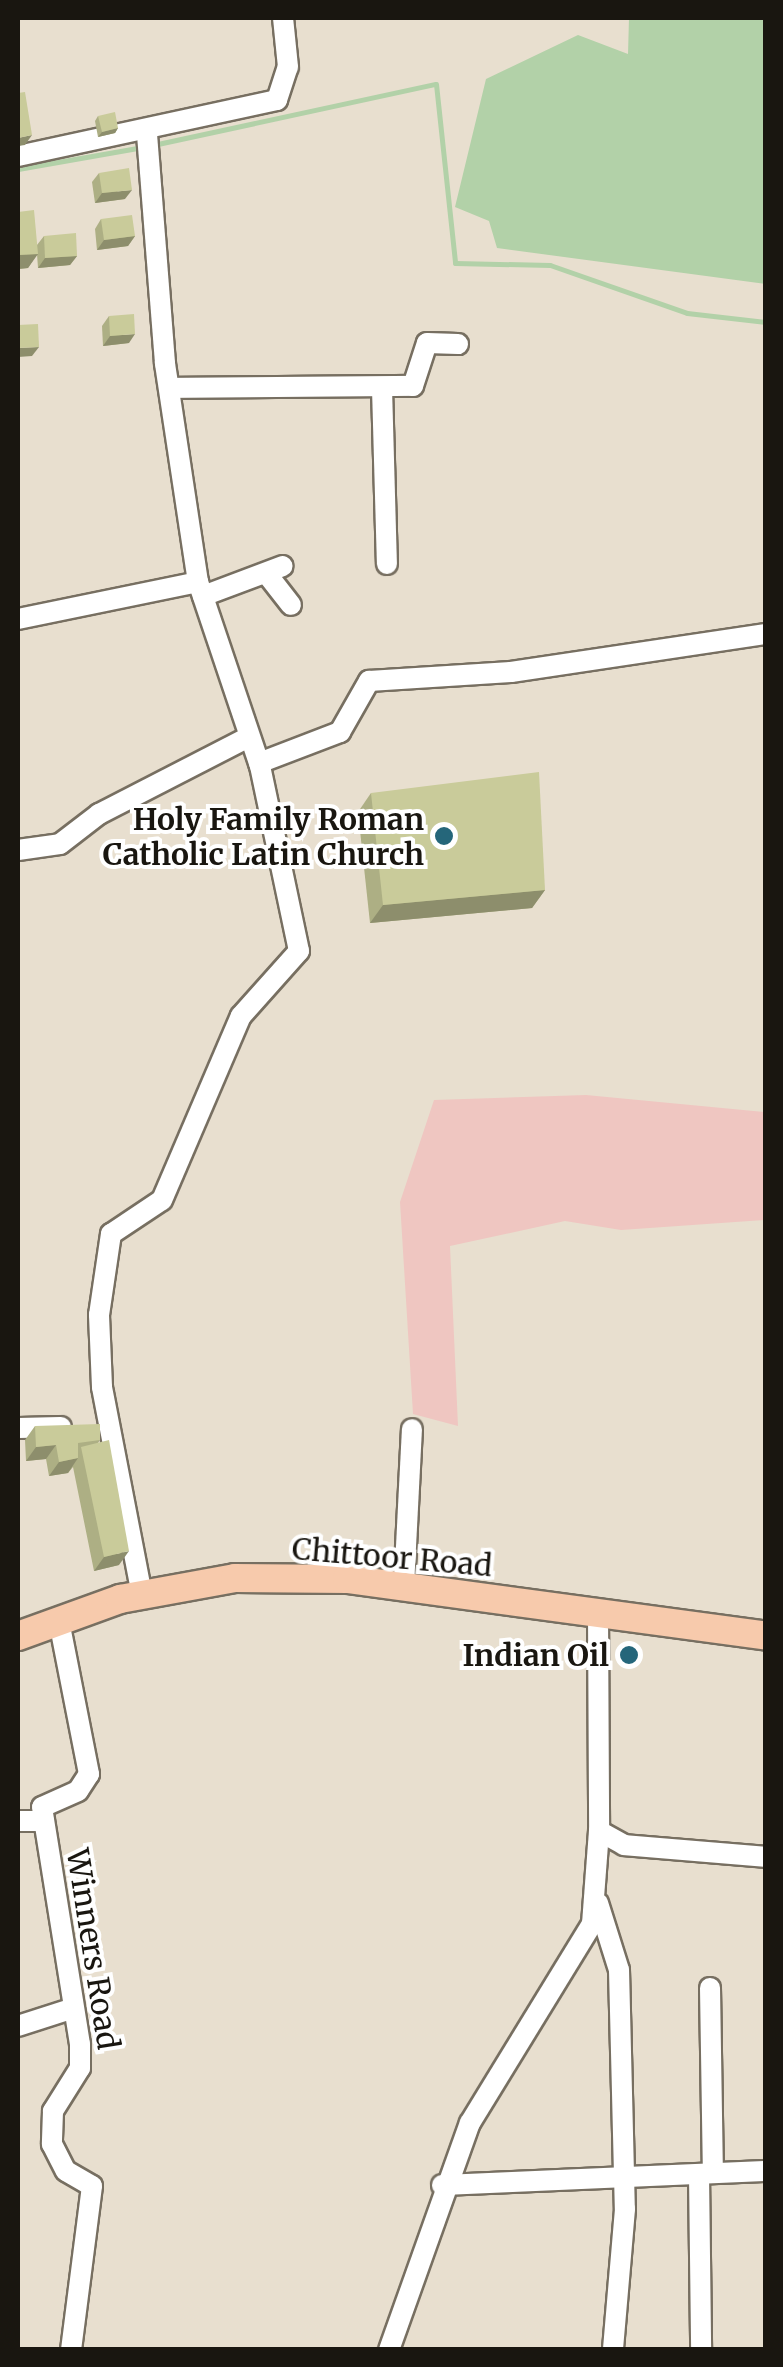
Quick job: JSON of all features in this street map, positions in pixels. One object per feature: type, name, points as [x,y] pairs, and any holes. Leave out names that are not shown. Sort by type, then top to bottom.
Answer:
[{"type":"main road","name":"Chittoor Road","points":[[18,1636],[142,1595],[235,1578],[404,1586],[766,1636]]},
{"type":"street","points":[[18,156],[148,134],[277,100],[288,67],[283,18]]},
{"type":"street","points":[[142,1595],[107,1434],[99,1316],[111,1234],[162,1200],[241,1016],[299,951],[259,763],[200,589],[146,196],[148,134]]},
{"type":"street","points":[[170,388],[382,388],[419,380],[426,343],[458,344]]},
{"type":"street","points":[[382,388],[387,564]]},
{"type":"street","points":[[18,619],[200,589],[276,572],[291,605]]},
{"type":"street","points":[[259,763],[340,732],[369,682],[560,666],[766,634]]},
{"type":"street","points":[[18,850],[60,844],[99,814],[249,737]]},
{"type":"street","points":[[18,1428],[107,1434]]},
{"type":"street","points":[[404,1586],[412,1429]]},
{"type":"street","points":[[389,2350],[442,2184],[592,1924],[599,1831],[598,1613]]},
{"type":"street","name":"Winners Road","points":[[59,1620],[89,1774],[78,1792],[42,1807],[80,2068],[53,2111],[52,2144],[66,2171],[92,2186],[70,2350]]},
{"type":"street","points":[[18,1821],[44,1821]]},
{"type":"street","points":[[599,1831],[624,1845],[766,1857]]},
{"type":"street","points":[[597,1896],[619,1948],[622,2176],[613,2350]]},
{"type":"street","points":[[701,2350],[710,1988]]},
{"type":"street","points":[[18,2026],[71,2010]]},
{"type":"street","points":[[442,2184],[766,2171]]},
{"type":"shaded area","points":[[629,18],[765,18],[765,284],[497,248],[489,221],[455,207],[486,79],[578,35],[628,54]]},
{"type":"shaded area","points":[[586,1095],[765,1112],[765,1220],[621,1230],[565,1221],[450,1246],[458,1426],[413,1414],[400,1202],[434,1100]]},
{"type":"building","points":[[25,92],[32,135],[18,138],[18,93]]},
{"type":"building","points":[[115,112],[118,128],[102,132],[98,116]]},
{"type":"building","points":[[129,168],[132,190],[102,193],[99,173]]},
{"type":"building","points":[[34,210],[38,254],[18,255],[18,212]]},
{"type":"building","points":[[132,215],[135,236],[104,240],[101,219]]},
{"type":"building","points":[[76,233],[77,256],[45,258],[44,236]]},
{"type":"building","points":[[134,314],[135,334],[110,336],[109,316]]},
{"type":"building","points":[[38,324],[39,347],[18,348],[18,325]]},
{"type":"building","name":"Holy Family Roman Catholic Latin Church","points":[[539,772],[545,890],[383,905],[371,793]]},
{"type":"building","points":[[100,1424],[100,1440],[78,1443],[78,1458],[59,1462],[56,1445],[36,1447],[35,1426]]},
{"type":"building","points":[[109,1440],[129,1551],[104,1557],[81,1447]]},
{"type":"waterway","points":[[153,145],[436,84],[455,263],[550,265],[687,313],[766,322]]},
{"type":"waterway","points":[[18,169],[143,147]]},
{"type":"place","name":"Holy Family Roman Catholic Latin Church","points":[[444,836]]},
{"type":"place","name":"Indian Oil","points":[[629,1655]]}]
